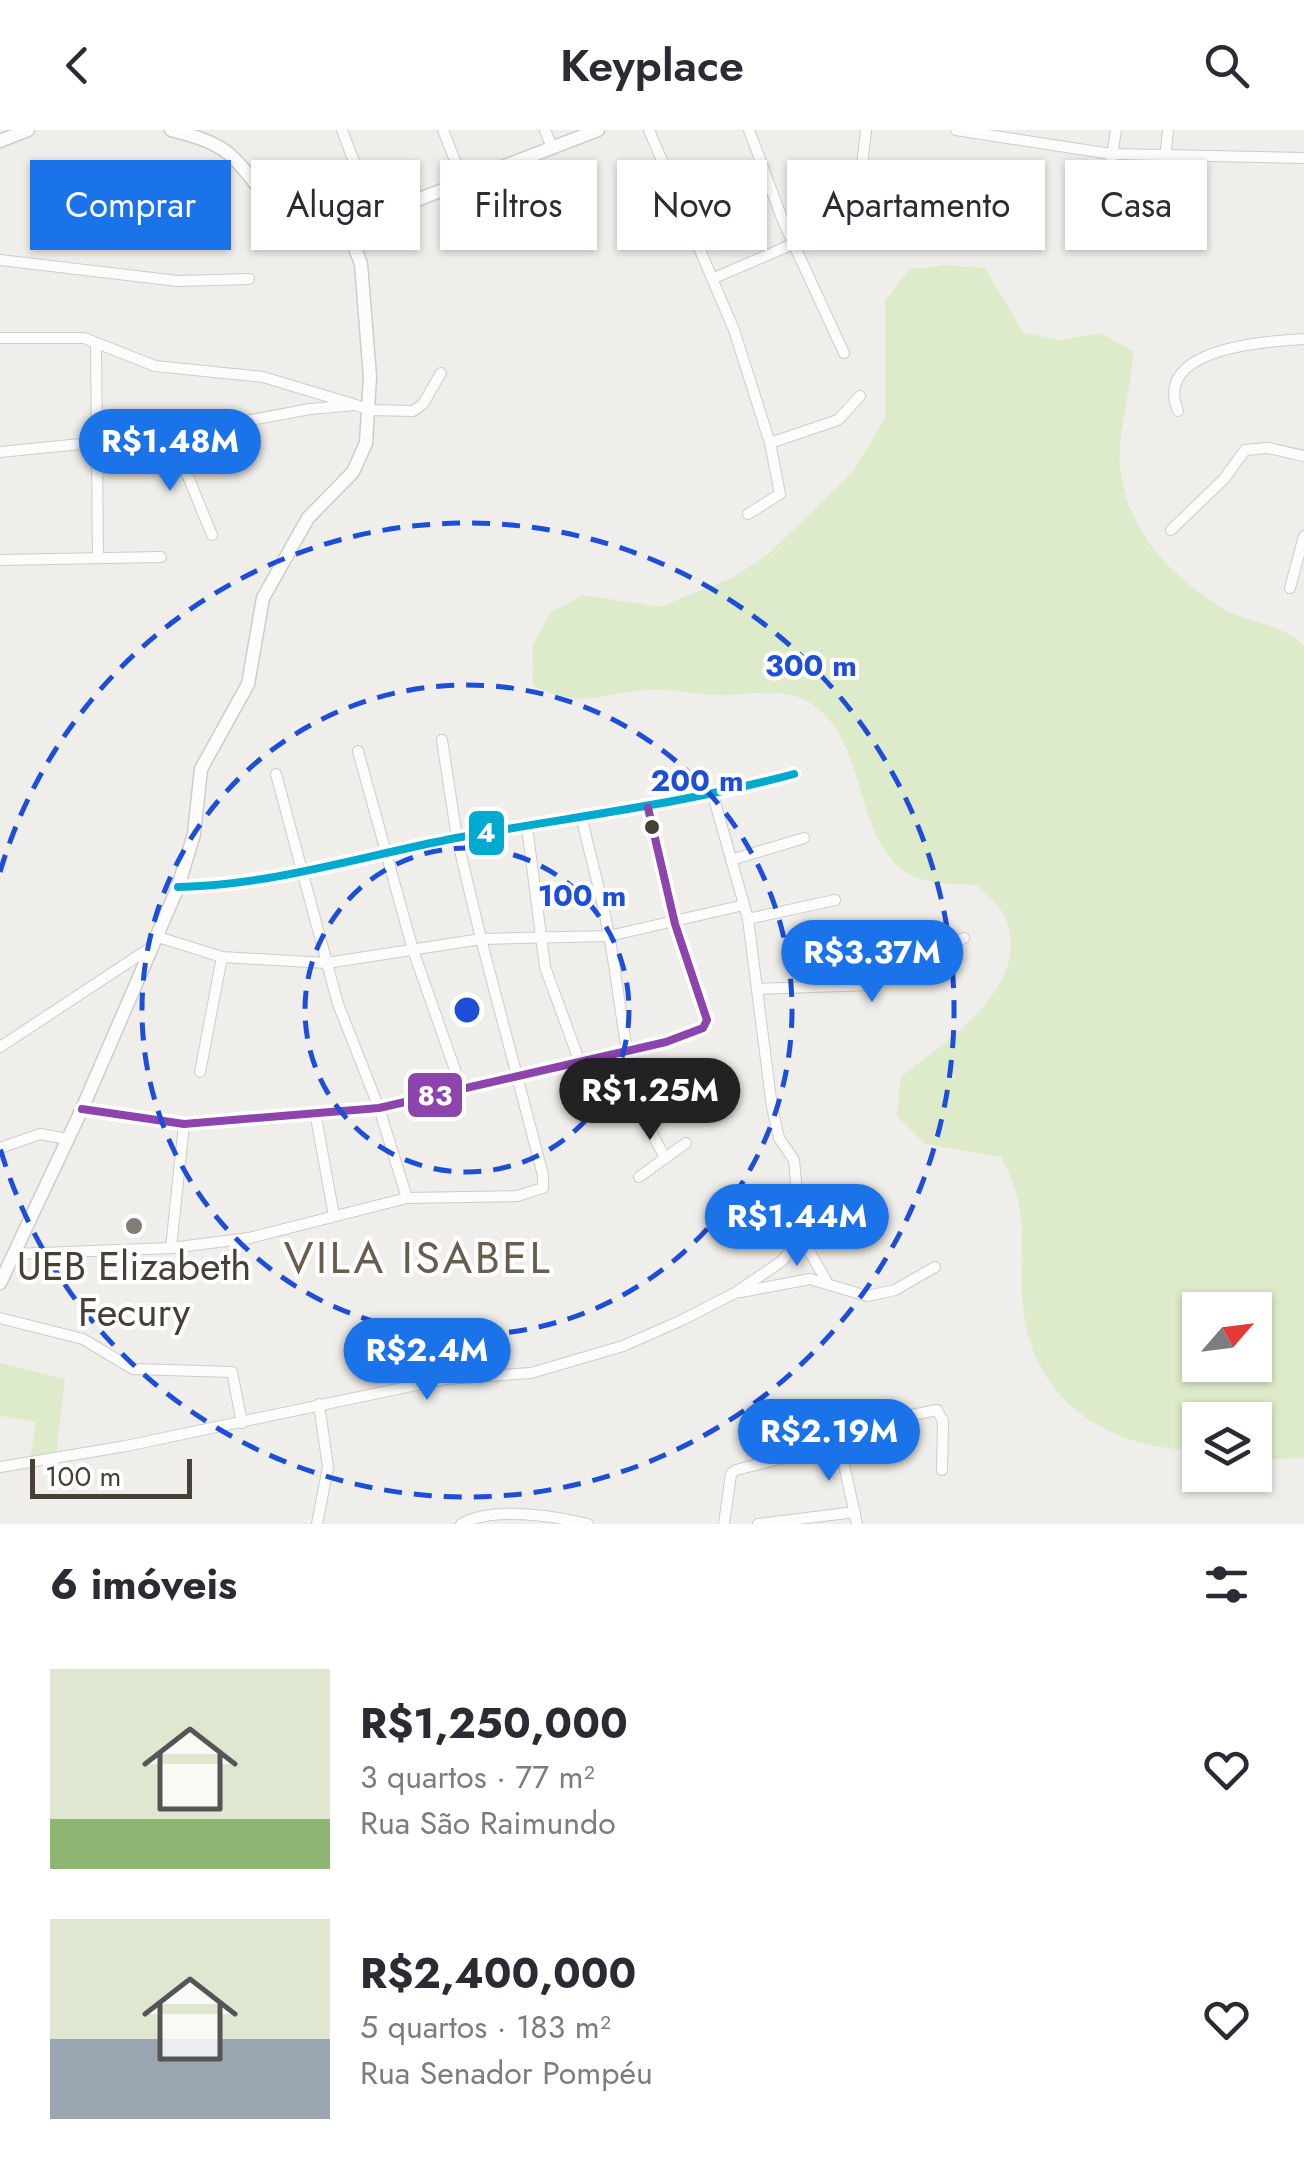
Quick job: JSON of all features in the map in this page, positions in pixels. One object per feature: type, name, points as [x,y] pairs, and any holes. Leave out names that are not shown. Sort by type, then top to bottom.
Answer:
[{"type":"street","points":[[0,140],[28,130]]},
{"type":"street","points":[[171,130],[222,149],[251,182]]},
{"type":"street","points":[[342,130],[353,160]]},
{"type":"street","points":[[443,130],[454,160]]},
{"type":"street","points":[[545,130],[552,148]]},
{"type":"street","points":[[519,160],[598,130]]},
{"type":"street","points":[[649,130],[714,278],[770,443],[780,494],[748,514]]},
{"type":"street","points":[[749,130],[787,228]]},
{"type":"street","points":[[863,160],[866,130]]},
{"type":"street","points":[[956,130],[1111,154],[1304,158]]},
{"type":"street","points":[[1111,160],[1116,130]]},
{"type":"street","points":[[1165,158],[1168,130]]},
{"type":"street","points":[[714,278],[787,246]]},
{"type":"street","points":[[0,1283],[82,1110],[178,887],[194,834],[201,769],[248,684],[263,598],[308,518],[357,465],[366,443],[361,264],[356,250]]},
{"type":"street","points":[[796,250],[844,354]]},
{"type":"street","points":[[0,260],[178,281],[248,279]]},
{"type":"street","points":[[0,338],[74,337],[192,373],[264,377],[362,407]]},
{"type":"street","points":[[1178,412],[1172,394],[1176,382],[1203,358],[1231,346],[1304,338]]},
{"type":"street","points":[[96,346],[98,558]]},
{"type":"street","points":[[0,452],[171,434],[362,407],[413,411],[423,404],[441,373]]},
{"type":"street","points":[[770,443],[838,420],[860,396]]},
{"type":"street","points":[[171,434],[212,534]]},
{"type":"street","points":[[1172,530],[1224,479],[1245,450],[1268,448],[1304,456]]},
{"type":"street","points":[[1290,588],[1304,536]]},
{"type":"street","points":[[0,560],[160,557]]},
{"type":"street","points":[[14,1254],[171,1248],[249,1238],[407,1198],[530,1194],[543,1188],[544,1175],[457,838],[442,740]]},
{"type":"street","points":[[358,751],[412,950],[461,1087]]},
{"type":"street","points":[[276,774],[306,872],[327,963],[407,1198]]},
{"type":"street","points":[[178,887],[266,881],[457,838],[712,796],[794,774]]},
{"type":"street","points":[[712,796],[748,918],[772,1107],[779,1138],[794,1160],[802,1237],[828,1282]]},
{"type":"street","points":[[82,1110],[184,1124],[379,1108],[696,1032],[707,1020],[675,924],[648,808]]},
{"type":"street","points":[[582,819],[610,936],[642,1117],[665,1157]]},
{"type":"street","points":[[527,828],[546,968],[579,1060]]},
{"type":"street","points":[[731,860],[804,838]]},
{"type":"street","points":[[748,918],[835,900]]},
{"type":"street","points":[[0,1047],[153,942],[222,957],[327,963],[481,939],[610,936],[744,905]]},
{"type":"street","points":[[758,990],[871,984],[964,938]]},
{"type":"street","points":[[200,1072],[222,957]]},
{"type":"street","points":[[316,1112],[334,1216]]},
{"type":"street","points":[[171,1248],[184,1124]]},
{"type":"street","points":[[0,1148],[40,1134],[67,1139]]},
{"type":"street","points":[[639,1176],[686,1142]]},
{"type":"street","points":[[0,1466],[242,1423],[445,1379],[532,1373],[624,1346],[735,1293],[791,1254],[802,1237]]},
{"type":"street","points":[[735,1293],[796,1280],[828,1282],[855,1295],[878,1294],[935,1267]]},
{"type":"street","points":[[0,1318],[83,1339],[133,1369],[232,1372],[242,1423]]},
{"type":"street","points":[[316,1524],[328,1466],[319,1404]]},
{"type":"street","points":[[724,1524],[730,1483],[736,1470],[823,1448],[857,1426],[937,1410],[943,1421],[942,1470]]},
{"type":"street","points":[[758,1524],[856,1518],[838,1437]]},
{"type":"street","points":[[461,1524],[476,1516],[582,1523]]},
{"type":"green space","points":[[947,265],[985,268],[1024,333],[1062,340],[1101,333],[1133,351],[1120,464],[1131,510],[1141,530],[1168,565],[1203,595],[1232,613],[1286,633],[1304,646],[1304,1458],[1272,1459],[1272,1402],[1182,1402],[1182,1449],[1168,1448],[1138,1442],[1084,1416],[1044,1374],[1031,1346],[1024,1314],[1018,1200],[1001,1157],[925,1144],[897,1116],[901,1077],[963,1027],[998,986],[1008,963],[1011,939],[1003,913],[977,885],[924,880],[896,865],[872,824],[849,754],[824,714],[805,700],[778,693],[719,695],[656,689],[579,699],[533,686],[532,647],[551,612],[584,595],[659,607],[732,578],[767,555],[852,473],[885,418],[885,300],[910,269]]},
{"type":"green space","points":[[0,1363],[65,1379],[56,1455],[30,1460],[36,1422],[0,1416]]},
{"type":"transit line","name":"4","points":[[178,887],[283,875],[456,838],[668,802],[794,774]]},
{"type":"transit line","name":"83","points":[[82,1109],[184,1124],[379,1108],[666,1042],[703,1028],[707,1020],[675,924],[648,808]]},
{"type":"place","name":"UEB Elizabeth Fecury","points":[[134,1226]]},
{"type":"district","name":"VILA ISABEL","points":[[418,1257]]}]
